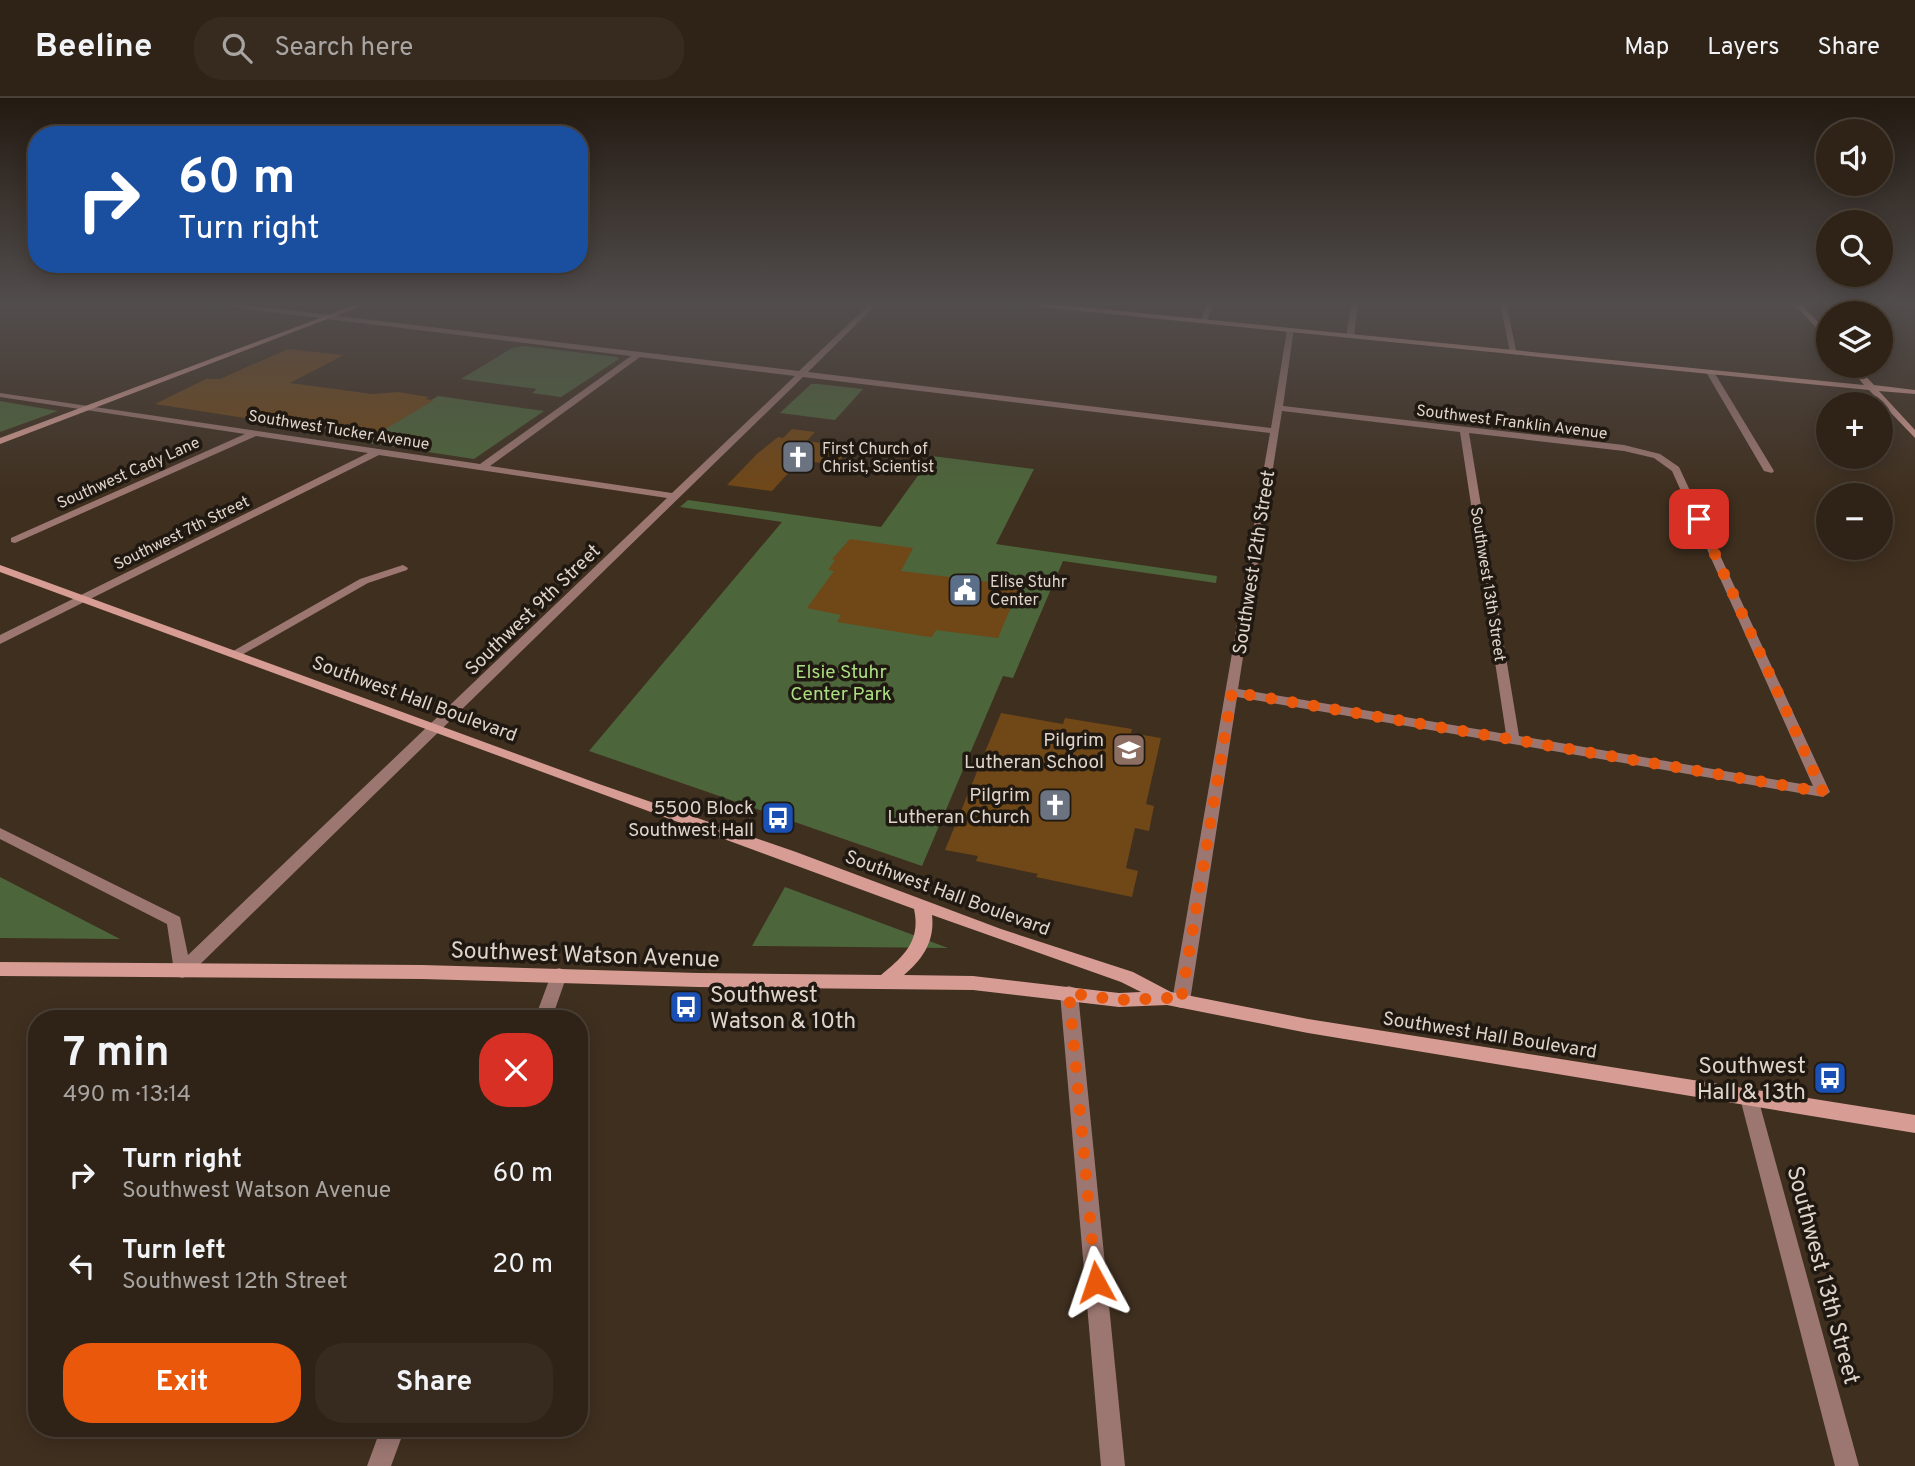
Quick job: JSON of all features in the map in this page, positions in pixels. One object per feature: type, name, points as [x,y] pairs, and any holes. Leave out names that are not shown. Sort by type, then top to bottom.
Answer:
[{"type":"main road","points":[[0,441],[199,366]]},
{"type":"main road","points":[[1646,366],[1915,392]]},
{"type":"main road","points":[[1864,378],[1915,435]]},
{"type":"main road","name":"Southwest Hall Boulevard","points":[[0,568],[995,933],[1127,977],[1175,1000],[1308,1026],[1915,1124]]},
{"type":"main road","points":[[886,981],[916,956],[922,942],[925,918],[921,904]]},
{"type":"main road","name":"Southwest Watson Avenue","points":[[0,969],[886,981],[1011,985],[1119,1000],[1175,1000]]},
{"type":"street","points":[[481,468],[623,366]]},
{"type":"street","points":[[735,366],[1274,431]]},
{"type":"street","name":"Southwest 9th Street","points":[[182,971],[810,366]]},
{"type":"street","name":"Southwest 12th Street","points":[[1175,1000],[1232,692],[1285,366]]},
{"type":"street","points":[[1710,372],[1769,471]]},
{"type":"street","name":"Southwest Tucker Avenue","points":[[0,395],[674,496]]},
{"type":"street","name":"Southwest Franklin Avenue","points":[[1278,408],[1623,448],[1657,456],[1676,469],[1823,792],[1513,739]]},
{"type":"street","name":"Southwest 13th Street","points":[[1464,429],[1513,739]]},
{"type":"street","name":"Southwest Cady Lane","points":[[15,540],[254,434]]},
{"type":"street","name":"Southwest 7th Street","points":[[0,640],[377,452]]},
{"type":"street","points":[[234,654],[372,578],[403,568]]},
{"type":"street","points":[[1232,692],[1513,739]]},
{"type":"street","points":[[0,833],[174,921],[182,971]]},
{"type":"street","points":[[547,1010],[559,975]]},
{"type":"street","points":[[1069,993],[1113,1466]]},
{"type":"street","name":"Southwest 13th Street","points":[[1749,1098],[1847,1466]]},
{"type":"street","points":[[379,1466],[390,1437]]},
{"type":"green space","points":[[483,366],[609,366],[561,397],[532,393],[537,389],[461,379]]},
{"type":"green space","points":[[811,384],[863,389],[835,420],[780,413]]},
{"type":"green space","points":[[438,396],[544,411],[474,459],[362,442]]},
{"type":"green space","points":[[0,401],[58,411],[0,432]]},
{"type":"green space","name":"Elsie Stuhr Center Park","points":[[932,456],[1034,469],[996,544],[1217,576],[1216,583],[1063,561],[1013,678],[1003,676],[922,866],[589,751],[782,522],[680,507],[688,500],[881,527]]},
{"type":"green space","points":[[0,877],[120,939],[0,938]]},
{"type":"green space","points":[[785,887],[948,948],[752,946]]},
{"type":"building","points":[[250,366],[323,366],[290,383],[372,394],[398,392],[434,400],[377,434],[325,428],[321,430],[155,404],[206,379],[220,379]]},
{"type":"building","name":"First Church of Christ, Scientist","points":[[792,429],[815,432],[807,441],[851,447],[835,465],[800,460],[772,491],[727,485],[758,453],[778,437],[783,438]]},
{"type":"building","name":"Elise Stuhr Center","points":[[850,539],[913,548],[901,571],[990,582],[1018,590],[998,638],[936,630],[932,637],[923,636],[837,622],[841,615],[807,608],[834,571],[828,570],[835,560],[832,559]]},
{"type":"building","name":"Pilgrim Lutheran Church","points":[[1001,713],[1063,724],[1065,718],[1132,729],[1131,733],[1161,738],[1146,804],[1154,806],[1149,831],[1135,828],[1126,868],[1138,871],[1132,897],[1036,877],[1038,874],[976,861],[978,856],[945,850]]},
{"type":"place","name":"First Church of Christ, Scientist","points":[[798,457]]},
{"type":"place","name":"Elise Stuhr Center","points":[[965,590]]},
{"type":"place","name":"Pilgrim Lutheran School","points":[[1129,750]]},
{"type":"place","name":"Pilgrim Lutheran Church","points":[[1055,805]]},
{"type":"place","name":"5500 Block Southwest Hall","points":[[778,818]]},
{"type":"place","name":"Southwest Watson & 10th","points":[[686,1007]]},
{"type":"place","name":"Southwest Hall & 13th","points":[[1830,1078]]},
{"type":"route","points":[[1096,1282],[1069,993],[1119,1000],[1168,998],[1181,1001],[1232,692],[1823,792],[1699,519]]}]
